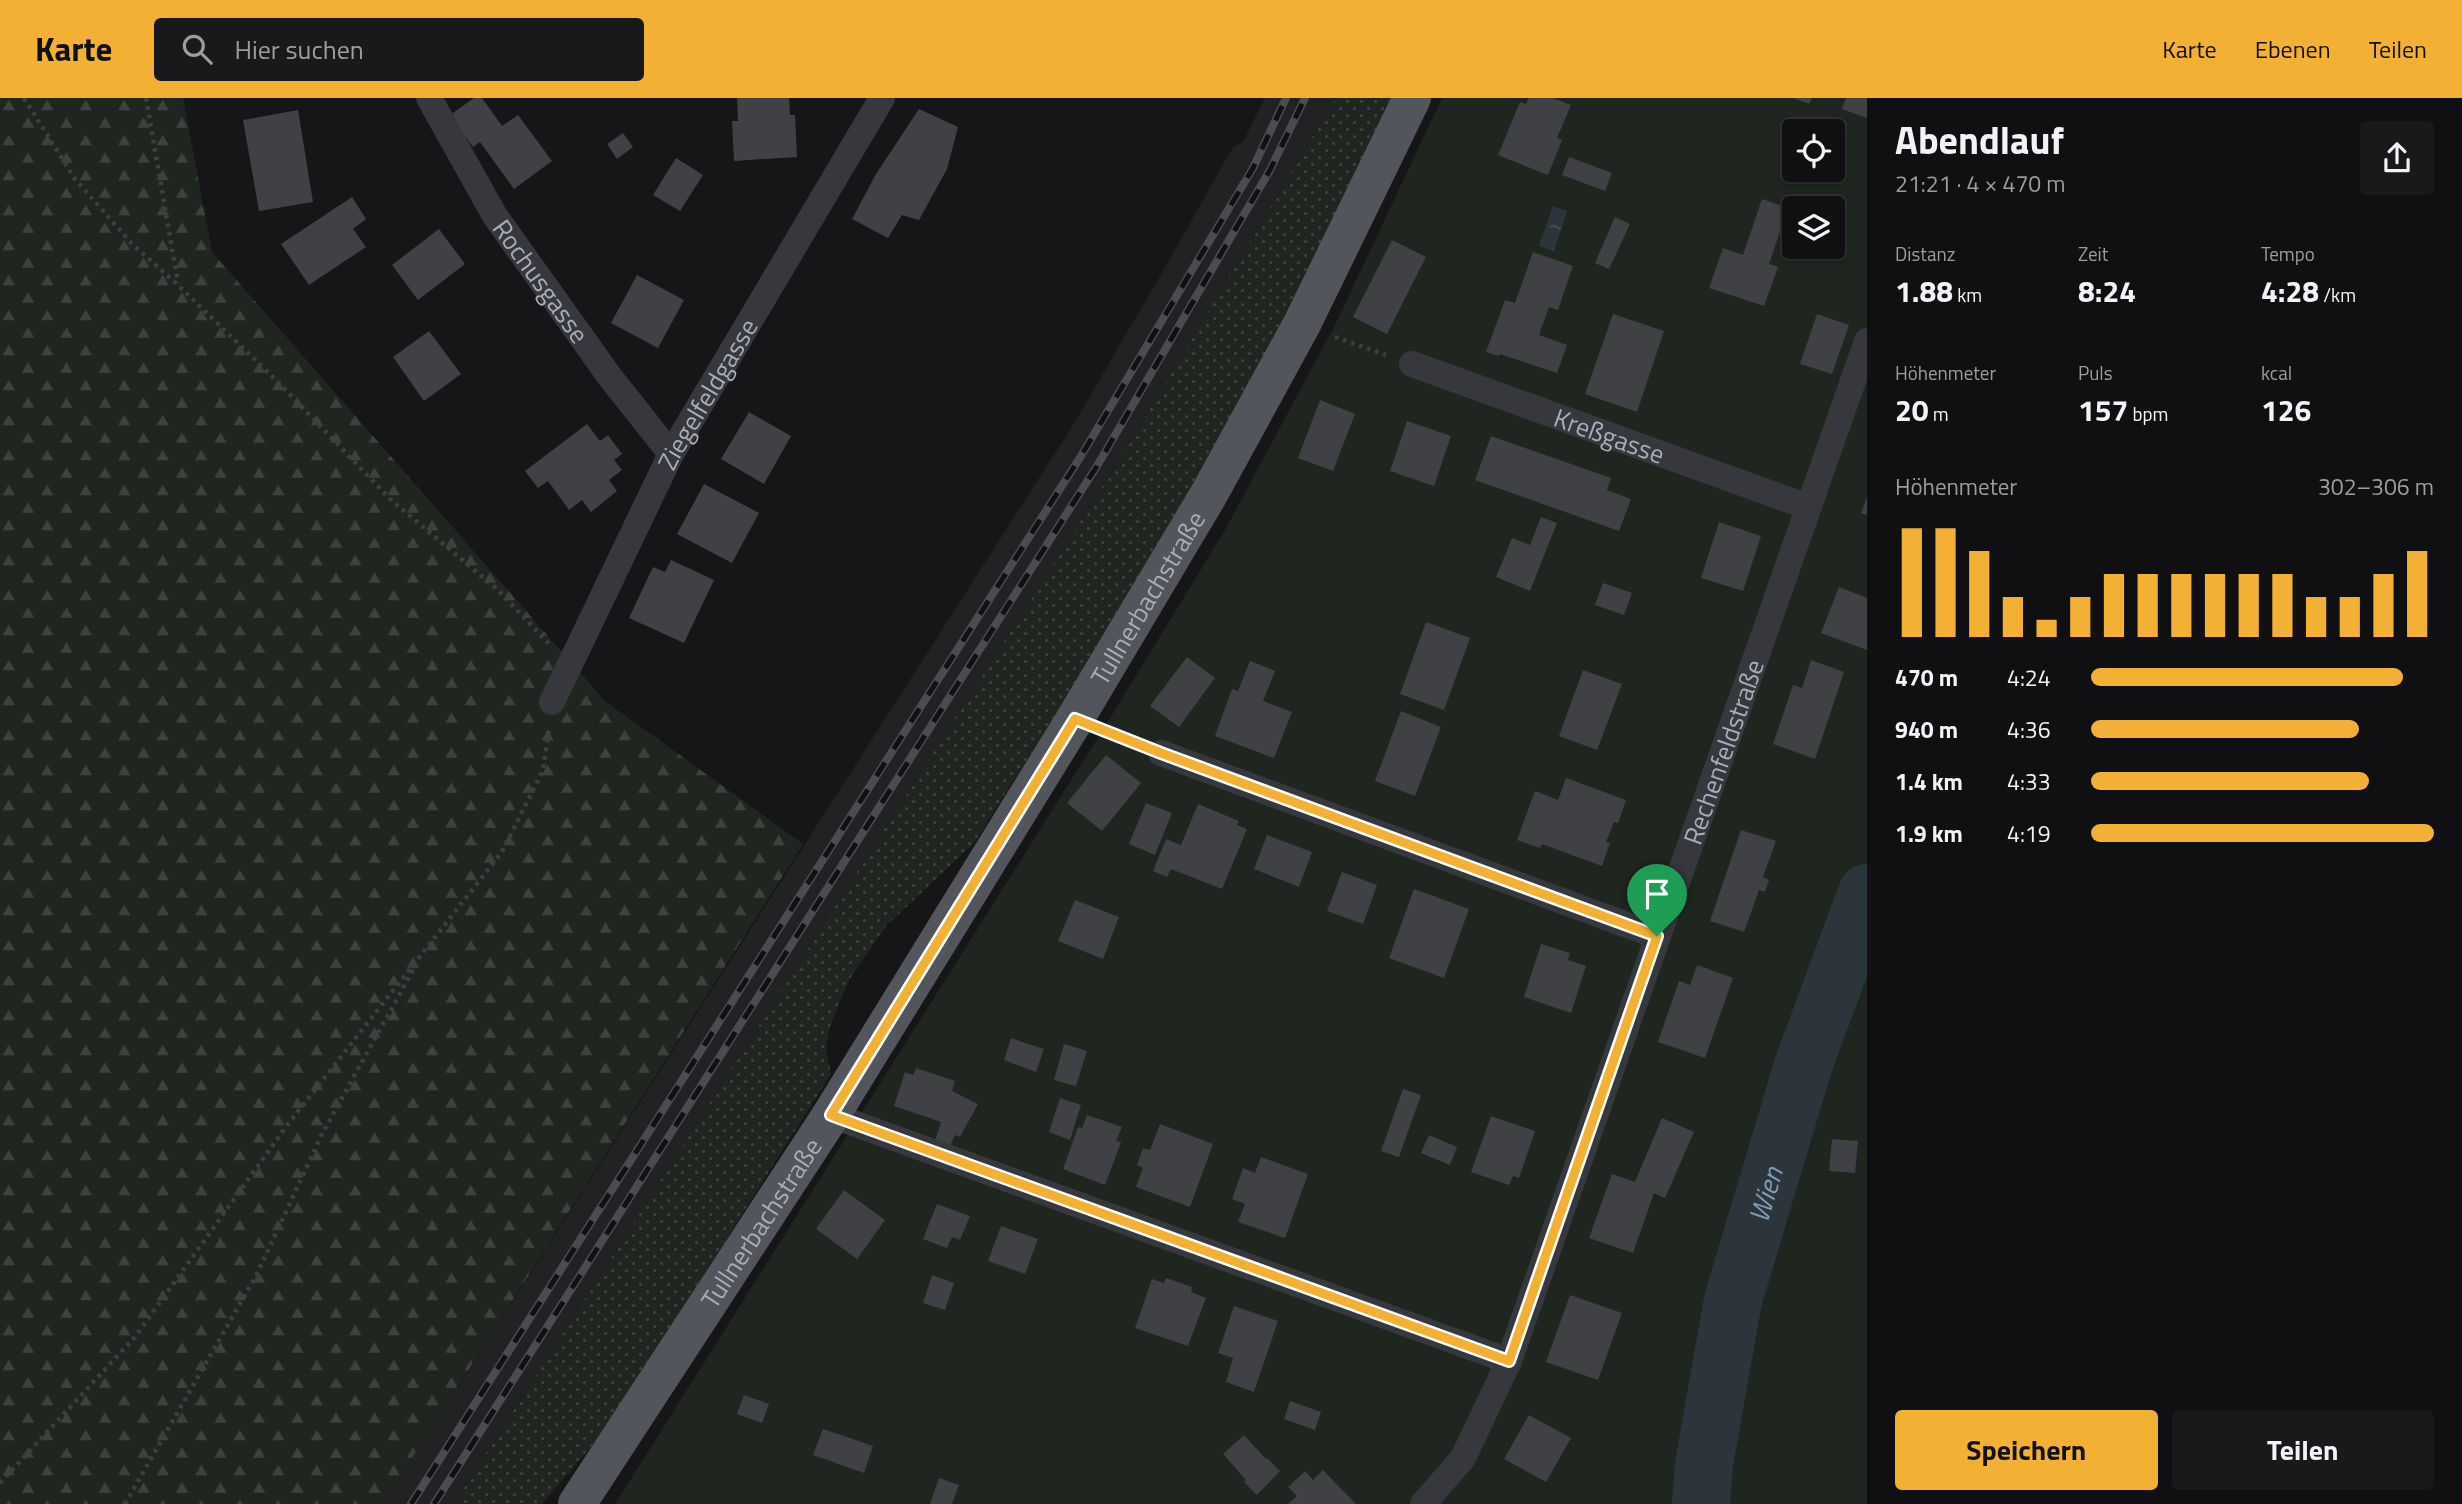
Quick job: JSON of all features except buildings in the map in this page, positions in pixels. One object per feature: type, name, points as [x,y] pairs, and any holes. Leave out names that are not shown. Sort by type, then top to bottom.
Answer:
[{"type":"main road","name":"Tullnerbachstraße","points":[[577,1504],[831,1115],[1075,719],[1209,494],[1302,324],[1412,98]]},
{"type":"street","name":"Rochusgasse","points":[[429,98],[495,216],[610,377],[671,454]]},
{"type":"street","name":"Ziegelfeldgasse","points":[[552,702],[671,454],[876,103]]},
{"type":"street","name":"Rechenfeldstraße","points":[[1423,1504],[1463,1458],[1509,1361],[1867,341]]},
{"type":"street","name":"Kreßgasse","points":[[1412,364],[1808,507]]},
{"type":"street","points":[[1161,753],[1657,936]]},
{"type":"street","points":[[831,1115],[1509,1361]]},
{"type":"path","points":[[23,98],[75,179],[132,244],[280,384],[391,500],[498,590],[551,647],[574,658]]},
{"type":"path","points":[[146,98],[178,285]]},
{"type":"path","points":[[1302,324],[1412,364]]},
{"type":"path","points":[[0,1483],[135,1337],[288,1124],[502,852],[543,770],[552,702]]},
{"type":"path","points":[[1075,719],[1161,753]]},
{"type":"path","points":[[125,1504],[257,1274],[322,1134],[420,957]]},
{"type":"shaded area","points":[[1265,98],[1336,98],[1114,469],[454,1504],[383,1504],[1073,425],[1233,147],[1243,142]]},
{"type":"green space","points":[[0,98],[183,98],[212,252],[605,701],[803,844],[383,1504],[0,1504]]},
{"type":"green space","points":[[1336,98],[1391,98],[1268,353],[1184,506],[1100,645],[974,843],[886,926],[849,980],[830,1026],[826,1050],[831,1074],[606,1429],[542,1504],[454,1504],[1114,469]]},
{"type":"green space","points":[[1442,98],[1867,98],[1867,1504],[615,1504],[1104,728],[1225,530],[1336,323]]},
{"type":"water","points":[[1553,206],[1567,211],[1554,251],[1539,246]]},
{"type":"waterway","name":"Wien","points":[[1701,1504],[1704,1464],[1733,1300],[1804,1063],[1867,893]]},
{"type":"railway","points":[[411,1504],[1081,456],[1253,168],[1286,98]]},
{"type":"railway","points":[[434,1504],[1097,466],[1270,170],[1305,98]]},
{"type":"route","points":[[1075,719],[1657,936],[1509,1361],[831,1115],[1075,719]]}]
